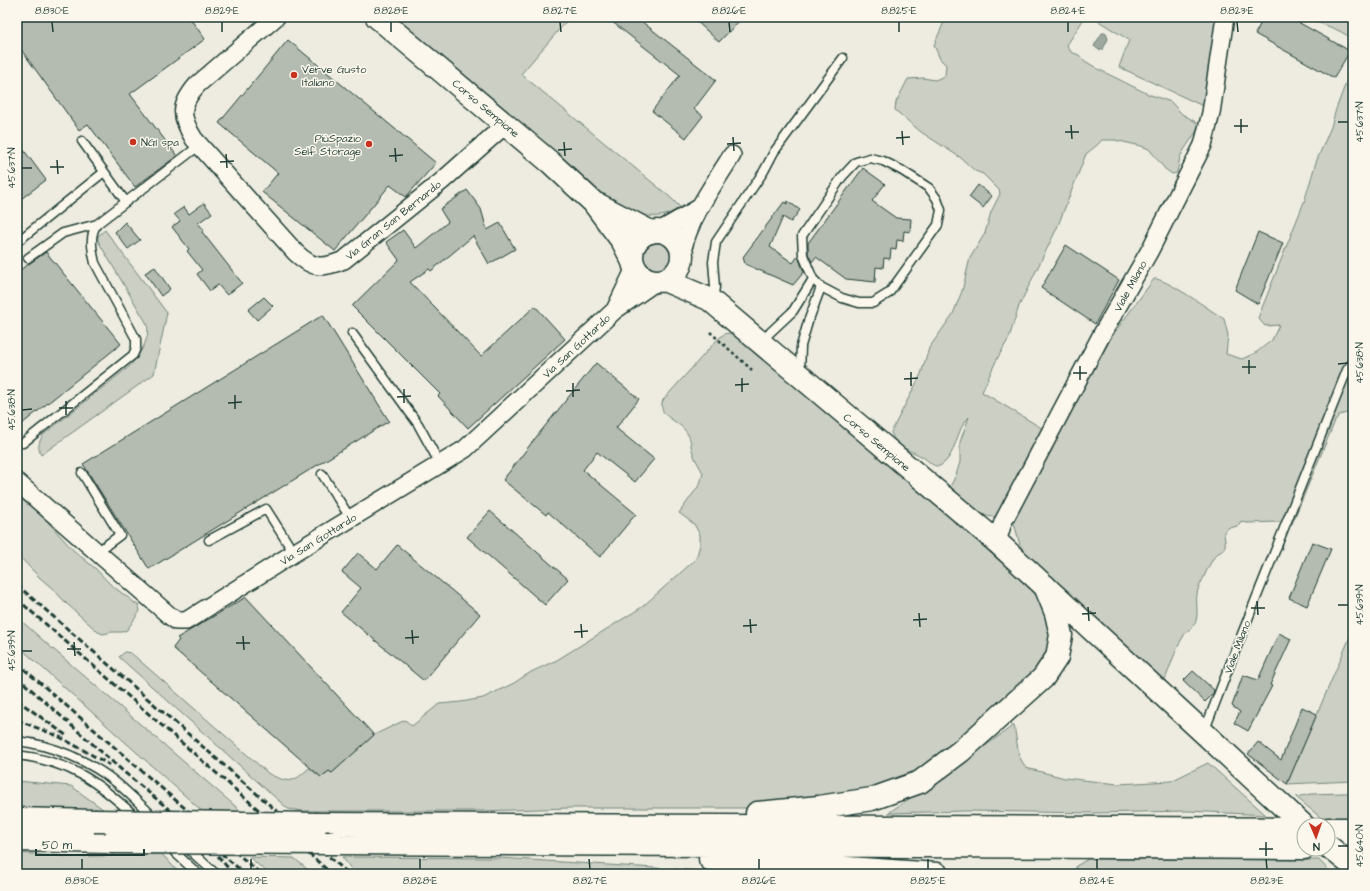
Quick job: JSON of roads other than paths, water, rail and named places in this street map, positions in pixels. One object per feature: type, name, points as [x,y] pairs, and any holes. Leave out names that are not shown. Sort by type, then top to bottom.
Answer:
[{"type":"main road","name":"Corso Sempione","points":[[377,17],[505,124],[593,202],[623,242],[634,264]]},
{"type":"main road","name":"Corso Sempione","points":[[593,202],[655,231]]},
{"type":"main road","points":[[655,231],[667,233],[674,237],[682,252],[680,267],[670,277],[660,280],[650,280],[644,277],[634,264],[632,251],[639,239],[655,231]]},
{"type":"main road","name":"Corso Sempione","points":[[682,252],[694,278],[710,301],[996,542],[1045,586]]},
{"type":"main road","name":"Corso Sempione","points":[[660,280],[710,301]]},
{"type":"main road","points":[[1045,586],[1204,732],[1296,820]]},
{"type":"main road","points":[[588,835],[750,814],[819,807],[872,799],[920,782],[961,751],[1043,678],[1057,657],[1060,635],[1056,613],[1045,586]]},
{"type":"main road","points":[[17,819],[317,824],[588,835],[1296,848]]},
{"type":"main road","points":[[17,840],[333,844],[588,835],[1296,828]]},
{"type":"main road","points":[[1336,829],[1353,829]]},
{"type":"main road","points":[[588,835],[712,860],[937,874]]},
{"type":"main road","points":[[1336,847],[1353,848]]},
{"type":"main road","points":[[1336,853],[1353,866]]},
{"type":"main road","points":[[1331,857],[1345,874]]},
{"type":"street","name":"Via Gran San Bernardo","points":[[276,17],[197,85],[189,94],[183,111],[185,123],[200,145],[296,253],[306,262],[319,267],[332,266],[344,260],[442,181],[505,124]]},
{"type":"street","name":"Viale Milano","points":[[996,542],[1003,522],[1102,334],[1150,250],[1202,145],[1211,113],[1225,17]]},
{"type":"street","points":[[682,252],[687,234],[699,208],[732,156]]},
{"type":"street","points":[[655,231],[699,208]]},
{"type":"street","name":"Via San Gottardo","points":[[615,310],[634,264]]},
{"type":"street","name":"Via San Gottardo","points":[[17,482],[174,620],[182,622],[192,618],[294,553],[465,449],[615,310],[660,280]]},
{"type":"lane","points":[[710,301],[715,287],[713,262],[716,242],[764,170],[774,152],[843,58]]},
{"type":"lane","points":[[82,141],[126,202]]},
{"type":"lane","points":[[23,444],[133,355],[136,348],[136,339],[95,263],[92,251],[93,229],[97,224],[200,145]]},
{"type":"lane","points":[[870,158],[883,161],[901,170],[929,188],[937,199],[941,210],[938,224],[889,293],[873,303],[859,303],[842,298],[821,288],[812,279],[803,255],[802,236],[842,177],[856,162],[870,158]]},
{"type":"lane","points":[[17,242],[104,172]]},
{"type":"lane","points":[[28,258],[63,233],[97,224]]},
{"type":"lane","points":[[760,343],[794,311],[812,279]]},
{"type":"lane","points":[[800,376],[802,346],[808,322],[821,288]]},
{"type":"lane","points":[[352,333],[418,424],[440,464]]},
{"type":"lane","name":"Viale Milano","points":[[1204,732],[1347,370],[1353,362]]},
{"type":"lane","points":[[82,473],[120,535],[97,552]]},
{"type":"lane","points":[[322,474],[351,519]]},
{"type":"lane","points":[[209,540],[266,508],[294,553]]},
{"type":"lane","points":[[17,741],[52,748],[72,756],[96,769],[117,784],[216,874]]},
{"type":"lane","points":[[17,755],[45,759],[60,764],[80,773],[99,785],[198,874]]},
{"type":"railway","points":[[17,585],[349,874]]},
{"type":"railway","points":[[17,599],[332,874]]},
{"type":"railway","points":[[17,663],[261,874]]},
{"type":"railway","points":[[17,677],[124,772],[245,874]]},
{"type":"railway","points":[[17,700],[67,736]]},
{"type":"railway","points":[[17,720],[58,736],[110,765]]},
{"type":"railway","points":[[218,856],[233,874]]},
{"type":"place","name":"Verve Gusto Italiano","points":[[294,75]]},
{"type":"place","name":"NGI spa","points":[[133,142]]},
{"type":"place","name":"PiùSpazio Self Storage","points":[[369,144]]}]
